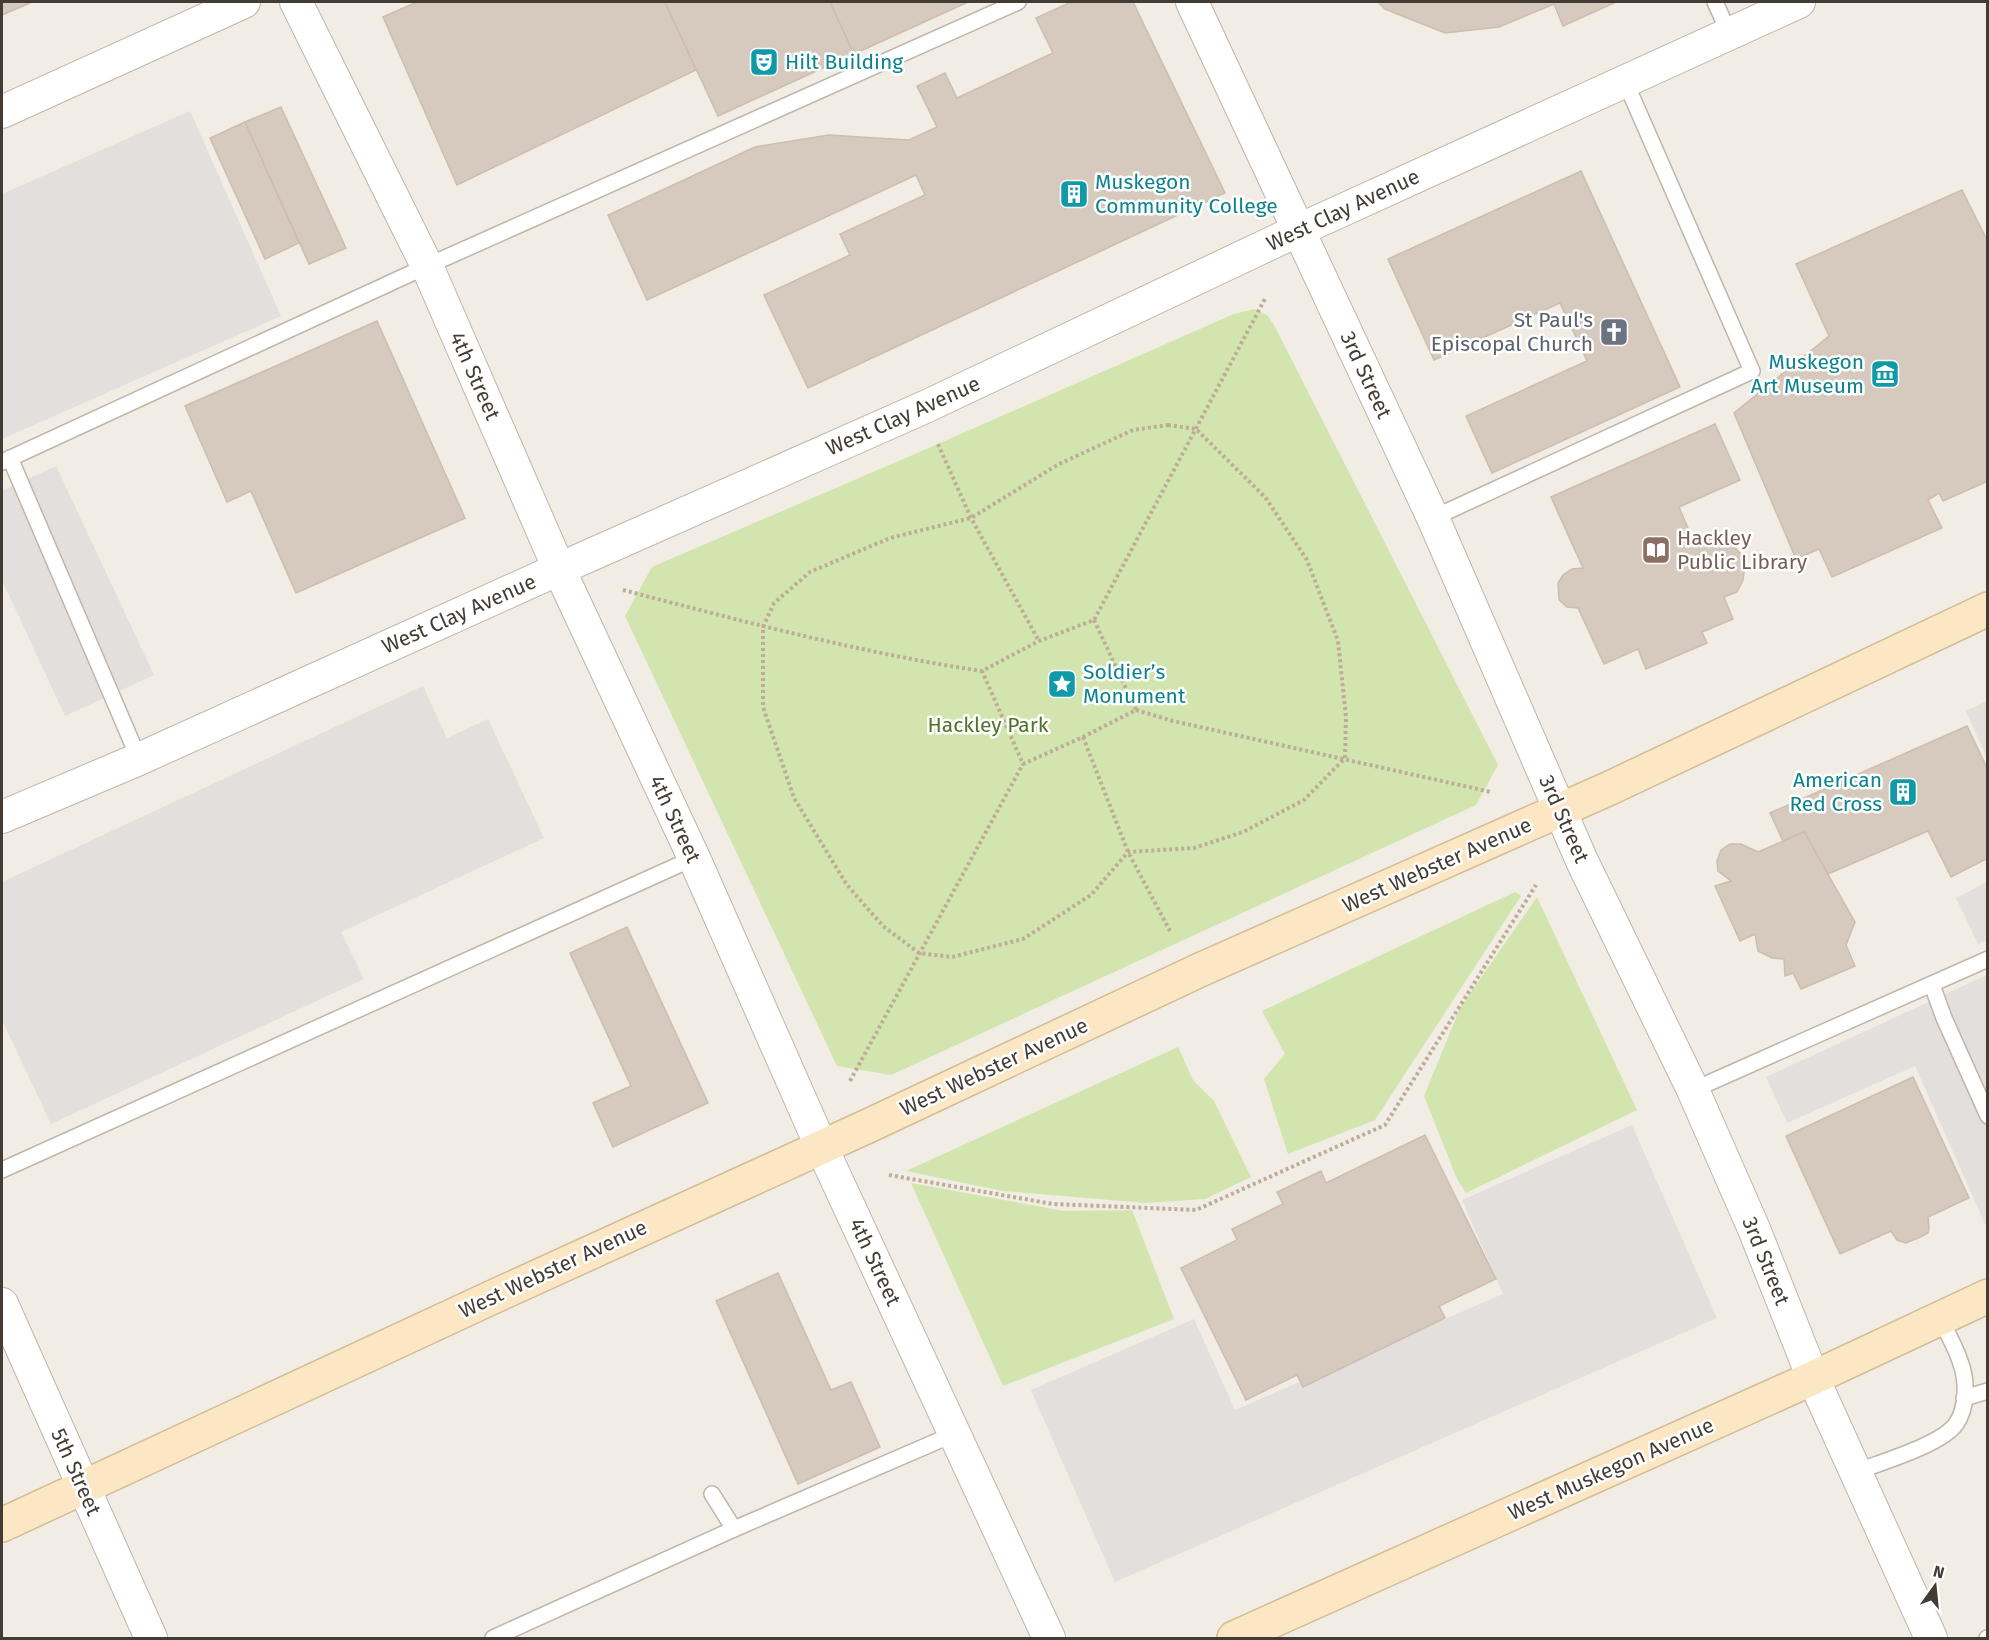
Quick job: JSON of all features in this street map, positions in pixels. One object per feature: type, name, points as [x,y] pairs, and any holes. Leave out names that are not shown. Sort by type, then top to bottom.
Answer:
[{"type":"main road","name":"West Webster Avenue","points":[[2,1525],[868,1126],[1202,969],[1560,811],[1988,609]]},
{"type":"main road","name":"West Muskegon Avenue","points":[[1234,1638],[1813,1378],[1988,1296]]},
{"type":"street","points":[[2,112],[244,2]]},
{"type":"street","name":"4th Street","points":[[296,2],[427,266],[559,569],[693,858],[821,1146],[1049,1638]]},
{"type":"street","name":"3rd Street","points":[[1192,2],[1433,518],[1560,811],[1693,1090],[1754,1228],[1813,1378],[1931,1638]]},
{"type":"street","name":"West Clay Avenue","points":[[2,817],[139,759],[925,407],[1299,230],[1799,2]]},
{"type":"street","name":"5th Street","points":[[2,1304],[152,1638]]},
{"type":"lane","points":[[139,759],[6,460],[427,266],[1018,2]]},
{"type":"lane","points":[[1715,2],[1729,33]]},
{"type":"lane","points":[[1433,518],[1752,371],[1625,81]]},
{"type":"lane","points":[[2,1170],[693,858]]},
{"type":"lane","points":[[1693,1090],[1988,959]]},
{"type":"lane","points":[[1932,985],[1944,1018],[1988,1116]]},
{"type":"lane","points":[[1856,1472],[1912,1450],[1949,1432],[1957,1423],[1963,1408],[1965,1387],[1960,1361],[1940,1319]]},
{"type":"lane","points":[[1964,1398],[1988,1392]]},
{"type":"lane","points":[[493,1638],[734,1529],[954,1434]]},
{"type":"lane","points":[[712,1494],[734,1529]]},
{"type":"path","points":[[623,590],[763,627],[942,665],[982,671],[1039,641],[1094,620],[1266,297]]},
{"type":"path","points":[[1168,425],[1196,429],[1265,497],[1307,560],[1338,641],[1346,717],[1345,758],[1304,800],[1243,832],[1194,848],[1128,852],[1091,895],[1023,939],[951,957],[919,953],[883,926],[847,885],[794,798],[763,707],[763,627],[774,603],[810,572],[890,538],[971,518],[1059,464],[1133,430],[1168,425]]},
{"type":"path","points":[[938,444],[971,518],[1039,641]]},
{"type":"path","points":[[1094,620],[1136,710]]},
{"type":"path","points":[[982,671],[1023,764]]},
{"type":"path","points":[[850,1081],[1023,764],[1136,710],[1173,721],[1491,792]]},
{"type":"path","points":[[1083,737],[1128,852],[1171,933]]},
{"type":"path","points":[[889,1175],[1053,1204],[1196,1210],[1385,1125],[1536,885]]},
{"type":"green space","name":"Hackley Park","points":[[1254,309],[1267,315],[1274,325],[1498,765],[1476,805],[891,1075],[837,1066],[625,616],[652,567],[1234,314]]},
{"type":"green space","points":[[1515,892],[1521,896],[1375,1120],[1288,1154],[1264,1079],[1285,1054],[1262,1011]]},
{"type":"green space","points":[[1537,897],[1637,1110],[1466,1193],[1457,1179],[1424,1096],[1460,1008]]},
{"type":"green space","points":[[1178,1047],[1193,1080],[1214,1101],[1251,1177],[1205,1199],[1145,1203],[1003,1191],[906,1171]]},
{"type":"green space","points":[[911,1183],[1064,1211],[1132,1210],[1174,1319],[1003,1386]]},
{"type":"shaded area","points":[[190,111],[281,316],[2,439],[2,194]]},
{"type":"shaded area","points":[[56,466],[154,675],[65,716],[2,580],[2,491]]},
{"type":"shaded area","points":[[423,686],[447,738],[488,719],[544,838],[341,932],[364,979],[51,1124],[2,1020],[2,882]]},
{"type":"shaded area","points":[[1987,701],[1987,758],[1966,711]]},
{"type":"shaded area","points":[[1987,882],[1987,940],[1978,944],[1956,898]]},
{"type":"shaded area","points":[[1987,975],[1987,1223],[1985,1224],[1915,1066],[1787,1123],[1766,1077]]},
{"type":"shaded area","points":[[1632,1125],[1717,1318],[1115,1582],[1031,1390],[1194,1319],[1235,1410],[1503,1294],[1462,1200]]},
{"type":"building","points":[[2,2],[32,2],[2,15]]},
{"type":"building","points":[[417,2],[665,2],[696,70],[457,185],[383,17]]},
{"type":"building","name":"Hilt Building","points":[[665,2],[830,2],[854,54],[718,116]]},
{"type":"building","points":[[830,2],[968,2],[854,54]]},
{"type":"building","name":"Muskegon Community College","points":[[1071,2],[1133,2],[1225,193],[808,388],[764,295],[850,255],[840,234],[925,195],[916,175],[647,300],[608,215],[755,147],[829,135],[909,140],[937,127],[917,86],[945,73],[957,98],[1053,53],[1036,18]]},
{"type":"building","points":[[1378,2],[1616,2],[1563,26],[1554,4],[1499,27],[1445,33],[1385,9]]},
{"type":"building","points":[[281,107],[346,248],[309,264],[245,122]]},
{"type":"building","points":[[245,122],[299,243],[265,259],[210,138]]},
{"type":"building","name":"St Paul's Episcopal Church","points":[[1581,171],[1680,387],[1492,473],[1466,416],[1587,361],[1560,303],[1434,360],[1388,259]]},
{"type":"building","name":"Muskegon Art Museum","points":[[1962,190],[1988,242],[1988,481],[1943,501],[1939,493],[1928,500],[1942,528],[1832,577],[1819,549],[1796,559],[1734,413],[1829,336],[1796,264]]},
{"type":"building","points":[[377,321],[465,518],[296,593],[251,491],[227,502],[185,406]]},
{"type":"building","name":"Hackley Public Library","points":[[1715,424],[1740,480],[1679,507],[1693,540],[1707,538],[1733,546],[1741,554],[1745,565],[1743,580],[1737,592],[1724,597],[1733,619],[1702,632],[1707,643],[1646,669],[1638,649],[1604,664],[1578,608],[1567,607],[1559,600],[1558,583],[1563,575],[1572,569],[1583,568],[1551,497]]},
{"type":"building","name":"American Red Cross","points":[[1967,726],[1988,770],[1988,858],[1951,877],[1928,831],[1828,874],[1804,832],[1783,841],[1770,813]]},
{"type":"building","points":[[1804,832],[1855,922],[1846,945],[1855,966],[1801,989],[1793,973],[1785,976],[1784,959],[1772,958],[1758,951],[1755,934],[1740,941],[1715,886],[1731,881],[1718,871],[1717,861],[1721,850],[1730,844],[1741,844],[1758,852]]},
{"type":"building","points":[[627,927],[708,1103],[613,1147],[593,1103],[631,1086],[570,953]]},
{"type":"building","points":[[1913,1077],[1969,1198],[1928,1217],[1928,1233],[1918,1238],[1906,1243],[1897,1240],[1891,1231],[1840,1254],[1786,1136]]},
{"type":"building","points":[[1425,1135],[1496,1279],[1439,1306],[1445,1318],[1303,1387],[1297,1375],[1246,1400],[1181,1268],[1237,1240],[1232,1229],[1283,1204],[1277,1192],[1321,1171],[1326,1183]]},
{"type":"building","points":[[778,1273],[831,1390],[851,1382],[880,1447],[798,1484],[716,1301]]},
{"type":"place","name":"Hilt Building","points":[[764,62]]},
{"type":"place","name":"Muskegon Community College","points":[[1074,194]]},
{"type":"place","name":"St Paul's Episcopal Church","points":[[1614,332]]},
{"type":"place","name":"Muskegon Art Museum","points":[[1885,374]]},
{"type":"place","name":"Hackley Public Library","points":[[1656,550]]},
{"type":"place","name":"Soldier’s Monument","points":[[1062,684]]},
{"type":"place","name":"American Red Cross","points":[[1903,792]]}]
